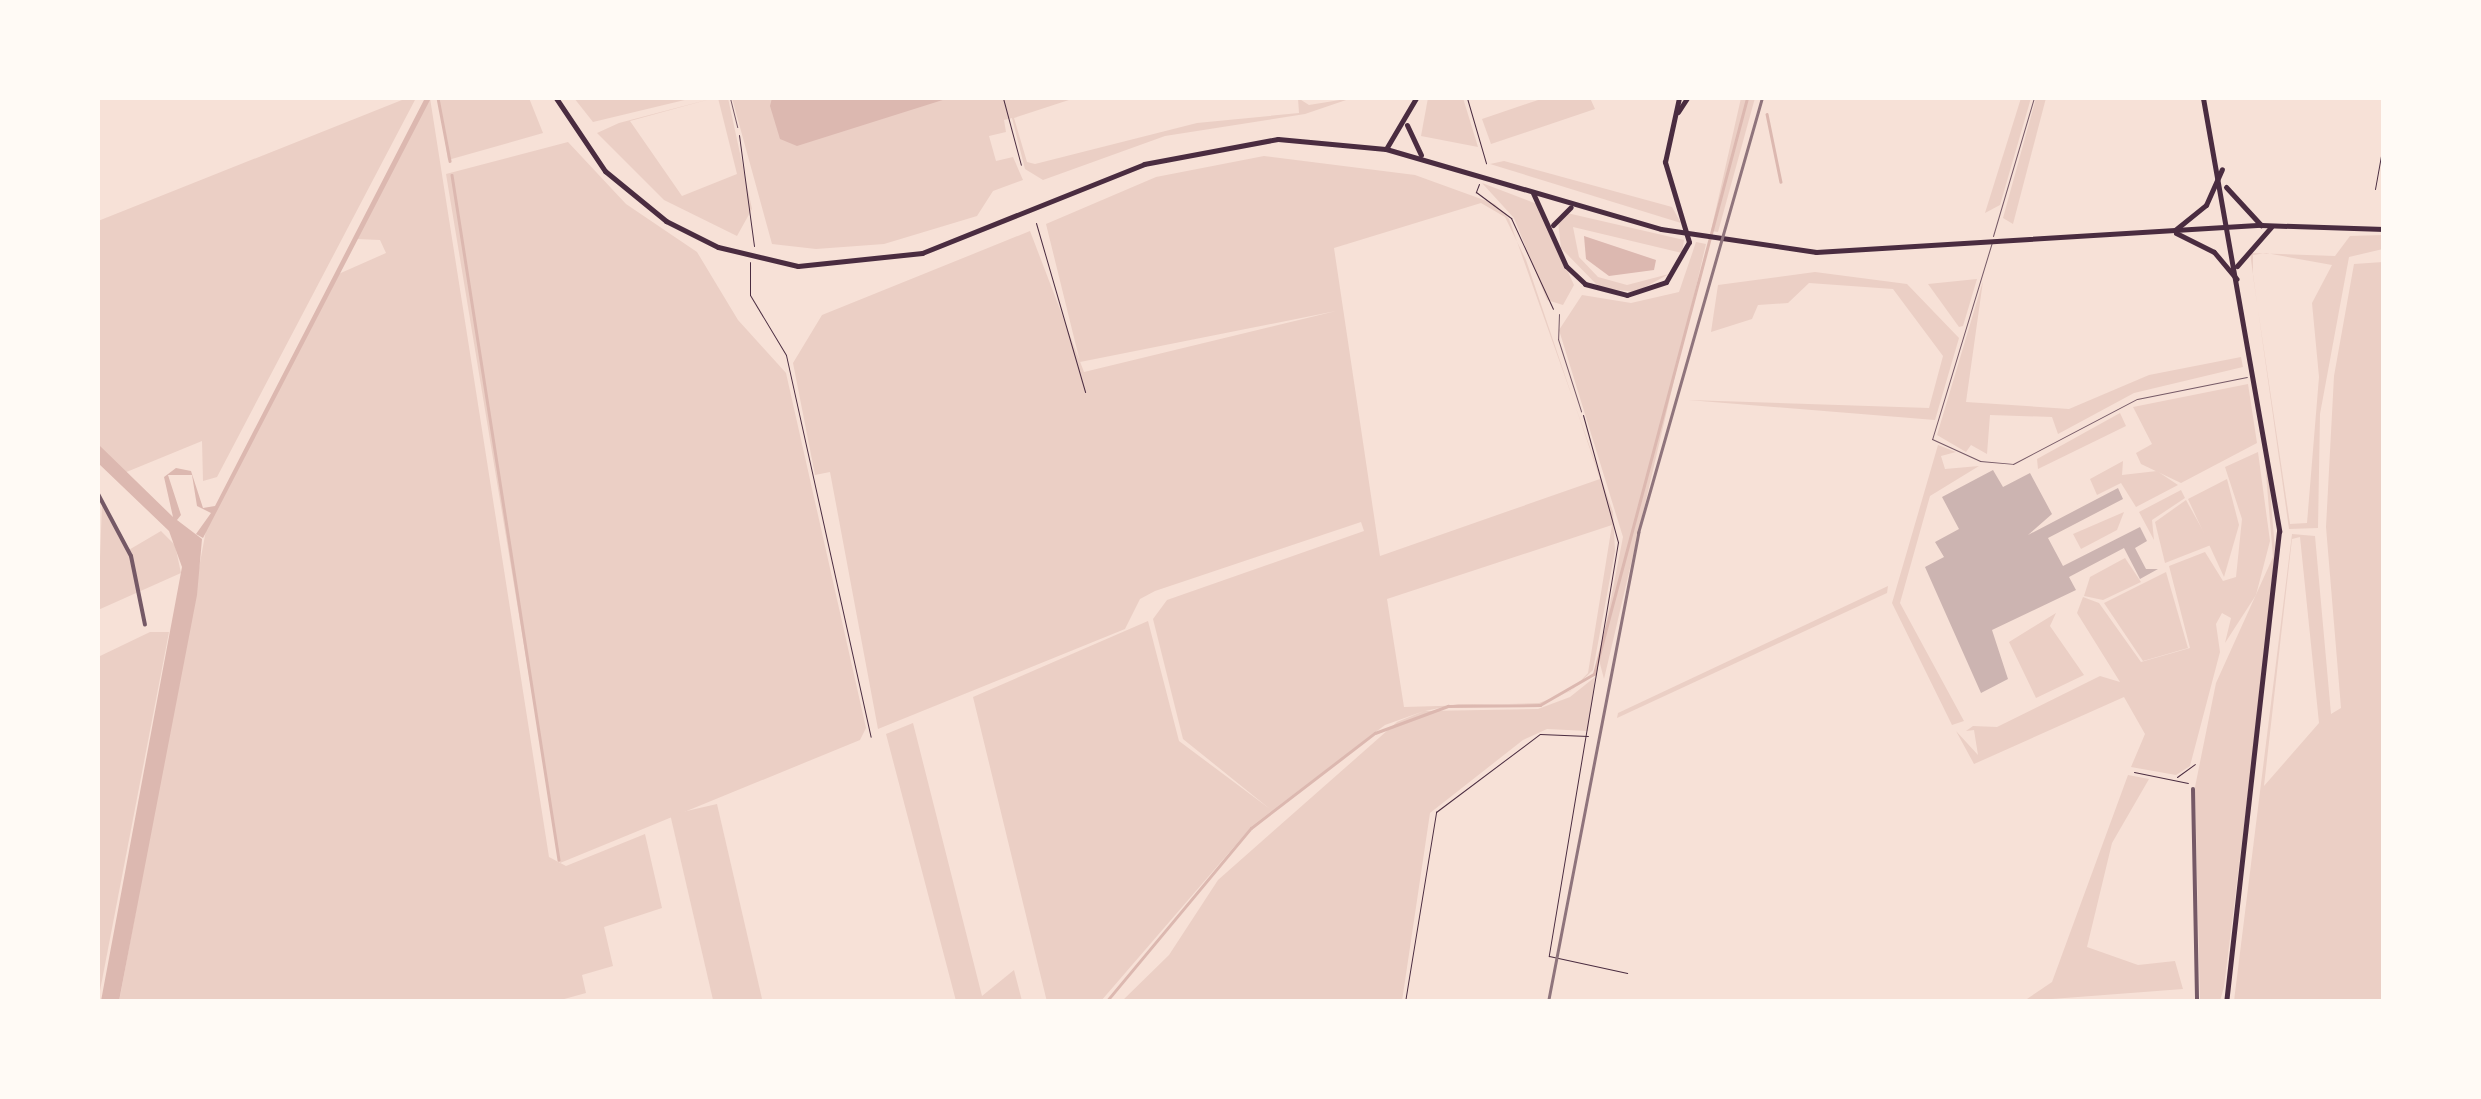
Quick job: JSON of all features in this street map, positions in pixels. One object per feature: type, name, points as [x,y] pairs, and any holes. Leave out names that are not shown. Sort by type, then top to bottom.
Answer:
[{"type":"main road","points":[[556,98],[605,170],[666,222],[739,254],[814,268],[922,253],[1197,149],[1278,139],[1386,149],[1661,229],[1781,248],[1979,248],[2274,224],[2384,229]]},
{"type":"main road","points":[[1386,149],[1406,121],[1416,98]]},
{"type":"main road","points":[[1532,192],[1552,228],[1566,266],[1596,290],[1636,295],[1666,282],[1689,242],[1666,168],[1678,98]]},
{"type":"main road","points":[[1676,115],[1687,98]]},
{"type":"main road","points":[[2203,98],[2225,184],[2280,544],[2226,1002]]},
{"type":"main road","points":[[1406,121],[1423,158]]},
{"type":"main road","points":[[2173,232],[2206,204],[2222,169]]},
{"type":"main road","points":[[2225,184],[2262,225]]},
{"type":"main road","points":[[1552,228],[1557,212],[1576,206]]},
{"type":"main road","points":[[2237,266],[2274,224]]},
{"type":"main road","points":[[2173,232],[2214,252],[2240,283]]},
{"type":"street","points":[[98,494],[131,556],[145,625]]},
{"type":"street","points":[[2192,790],[2196,1002]]},
{"type":"lane","points":[[730,98],[737,127]]},
{"type":"lane","points":[[2034,98],[1932,438],[1980,461],[2013,464],[2138,399],[2256,376]]},
{"type":"lane","points":[[1560,314],[1558,339],[1581,411]]},
{"type":"path","points":[[1003,98],[1021,164]]},
{"type":"path","points":[[1467,98],[1486,164]]},
{"type":"path","points":[[737,127],[755,244]]},
{"type":"path","points":[[2375,189],[2384,139]]},
{"type":"path","points":[[1479,184],[1476,192],[1509,214],[1560,314]]},
{"type":"path","points":[[1036,224],[1086,392]]},
{"type":"path","points":[[748,269],[750,295],[786,355],[870,738]]},
{"type":"path","points":[[1581,411],[1618,535],[1594,665],[1597,676],[1589,737],[1548,956],[1627,972]]},
{"type":"path","points":[[1406,1002],[1436,812],[1540,734],[1589,737]]},
{"type":"path","points":[[2174,778],[2195,764]]},
{"type":"path","points":[[2134,772],[2174,778],[2192,790]]},
{"type":"shaded area","points":[[407,98],[416,98],[217,477],[203,481],[202,441],[124,473],[98,444],[98,221]]},
{"type":"shaded area","points":[[425,98],[431,98],[203,538],[196,534],[211,513],[197,506],[192,475],[168,475],[181,515],[177,520],[202,539],[197,595],[119,1001],[101,1001],[182,567],[169,531],[98,463],[98,444],[173,517],[164,477],[176,468],[191,471],[203,508],[215,506]]},
{"type":"shaded area","points":[[430,98],[549,857],[566,866],[645,834],[662,908],[604,927],[613,966],[582,975],[586,993],[557,1001],[119,1002],[206,530],[334,276],[386,253],[380,240],[357,239]]},
{"type":"shaded area","points":[[439,98],[529,98],[543,133],[448,160]]},
{"type":"shaded area","points":[[574,98],[693,98],[593,122]]},
{"type":"shaded area","points":[[714,98],[630,121],[682,196],[737,174],[718,98],[728,98],[752,209],[737,236],[664,200],[597,133],[619,123]]},
{"type":"shaded area","points":[[732,98],[1075,98],[1014,118],[1027,162],[1035,164],[1197,123],[1299,113],[1298,98],[1309,105],[1352,98],[1305,114],[1165,136],[1043,180],[1025,169],[1012,118],[1004,120],[1006,132],[989,136],[996,161],[1013,157],[1023,180],[993,191],[977,216],[884,244],[816,249],[772,244]]},
{"type":"shaded area","points":[[772,98],[949,98],[797,146],[780,139],[770,106]]},
{"type":"shaded area","points":[[1428,98],[1463,98],[1478,147],[1421,136]]},
{"type":"shaded area","points":[[1544,98],[1590,98],[1595,109],[1491,144],[1482,119]]},
{"type":"shaded area","points":[[1741,98],[1755,98],[1718,232],[1711,231]]},
{"type":"shaded area","points":[[2021,98],[2031,98],[2000,205],[1985,213]]},
{"type":"shaded area","points":[[2036,98],[2046,98],[2013,224],[2003,218]]},
{"type":"shaded area","points":[[568,142],[626,204],[697,252],[738,320],[786,373],[866,728],[860,740],[560,863],[446,174]]},
{"type":"shaded area","points":[[1264,156],[1415,175],[1495,204],[1509,219],[1517,242],[1505,217],[1481,203],[1334,248],[1380,556],[1600,479],[1574,404],[1613,512],[1615,551],[1593,670],[1572,690],[1588,673],[1612,525],[1387,599],[1404,707],[1450,706],[1425,711],[1538,709],[1570,697],[1595,677],[1588,731],[1547,729],[1523,740],[1430,813],[1402,1001],[1122,1001],[1169,955],[1218,880],[1397,722],[1424,711],[1385,725],[1252,826],[1101,1001],[1047,1002],[973,697],[1148,621],[1179,741],[1270,809],[1183,739],[1153,619],[1167,600],[1364,531],[1361,522],[1155,591],[1140,599],[1125,629],[878,729],[830,472],[815,475],[793,363],[822,315],[1030,231],[1080,361],[1046,224],[1156,177]],"holes":[[[1336,311],[1084,372],[1080,362]]]},
{"type":"shaded area","points":[[1504,161],[1672,207],[1681,223],[1490,164]]},
{"type":"shaded area","points":[[1482,183],[1537,204],[1574,285],[1563,305],[1547,300],[1514,218]]},
{"type":"shaded area","points":[[1567,213],[1684,240],[1682,253],[1573,227],[1579,257],[1598,277],[1627,285],[1669,274],[1636,292],[1600,288],[1561,248],[1558,221]]},
{"type":"shaded area","points":[[2383,235],[2383,249],[2349,257],[2320,414],[2318,528],[2289,529],[2258,308],[2290,524],[2307,523],[2319,377],[2312,303],[2332,265],[2270,254],[2335,256],[2350,236]]},
{"type":"shaded area","points":[[1584,236],[1656,260],[1654,270],[1609,276],[1586,259]]},
{"type":"shaded area","points":[[1696,242],[1706,244],[1604,679],[1599,660],[1623,537],[1559,330],[1582,295],[1631,303],[1679,292]]},
{"type":"shaded area","points":[[2383,262],[2383,1001],[2234,1001],[2292,534],[2315,536],[2331,714],[2341,708],[2326,527],[2334,376],[2354,264]],"holes":[[[2300,537],[2319,723],[2264,786],[2292,539]]]},
{"type":"shaded area","points":[[1815,272],[1907,284],[1959,338],[1935,420],[1688,400],[1929,408],[1943,356],[1893,289],[1809,283],[1788,303],[1758,305],[1752,319],[1711,332],[1718,285]]},
{"type":"shaded area","points":[[1977,279],[1963,326],[1959,327],[1928,284]]},
{"type":"shaded area","points":[[1983,281],[1966,402],[2069,409],[2149,375],[2241,357],[2243,367],[2134,393],[2058,434],[2052,417],[1990,415],[1987,454],[1971,445],[1966,452],[1937,435]]},
{"type":"shaded area","points":[[2248,384],[2257,443],[2181,483],[2141,464],[2136,453],[2152,444],[2133,407]]},
{"type":"shaded area","points":[[2120,413],[2126,426],[2038,469],[2037,459]]},
{"type":"shaded area","points":[[1938,445],[1956,452],[1941,456],[1945,469],[1979,466],[1930,496],[1900,603],[1964,721],[1952,725],[1892,603]]},
{"type":"shaded area","points":[[2264,450],[2275,549],[2266,648],[2224,987],[2220,1001],[2200,1001],[2195,787],[2216,683],[2273,557]]},
{"type":"shaded area","points":[[2258,452],[2270,541],[2256,595],[2225,643],[2231,618],[2222,613],[2216,624],[2220,652],[2190,766],[2176,775],[2131,767],[2145,734],[2124,697],[1974,764],[1956,731],[1978,755],[1974,730],[1966,731],[1973,726],[1997,727],[2100,676],[2120,682],[2077,613],[2083,597],[2099,603],[2141,662],[2190,648],[2169,566],[2205,552],[2223,581],[2236,577],[2242,519],[2225,467]]},
{"type":"shaded area","points":[[2123,461],[2122,475],[2157,471],[2178,485],[2136,507],[2121,483],[2097,495],[2090,479]]},
{"type":"shaded area","points":[[2227,479],[2239,525],[2224,577],[2188,499]]},
{"type":"shaded area","points":[[2181,490],[2185,498],[2152,520],[2154,540],[2139,512]]},
{"type":"shaded area","points":[[2186,500],[2211,545],[2165,563],[2155,522]]},
{"type":"shaded area","points":[[102,505],[127,551],[161,531],[175,545],[181,573],[98,610]]},
{"type":"shaded area","points":[[2124,512],[2117,530],[2081,549],[2073,534]]},
{"type":"shaded area","points":[[2125,558],[2141,582],[2103,600],[2084,596],[2090,577]]},
{"type":"shaded area","points":[[2166,572],[2188,648],[2143,661],[2104,603]]},
{"type":"shaded area","points":[[1888,586],[1887,593],[1617,718],[1618,713]]},
{"type":"shaded area","points":[[2056,613],[2050,626],[2084,675],[2036,698],[2009,642]]},
{"type":"shaded area","points":[[150,632],[169,632],[98,1001],[98,657]]},
{"type":"shaded area","points":[[913,723],[982,996],[1014,970],[1022,1001],[956,1001],[886,734]]},
{"type":"shaded area","points":[[2128,775],[2149,779],[2112,843],[2087,947],[2138,965],[2175,961],[2183,989],[2024,1001],[2052,982]]},
{"type":"shaded area","points":[[717,804],[762,1001],[713,1002],[670,815]]},
{"type":"building","points":[[1993,470],[2003,487],[2030,473],[2052,514],[2028,535],[2118,488],[2123,499],[2048,538],[2063,566],[2140,527],[2147,541],[2135,548],[2146,569],[2158,569],[2140,579],[2124,548],[2069,577],[2076,590],[1992,630],[2008,679],[1981,693],[1925,567],[1944,557],[1935,542],[1959,529],[1942,497]]},
{"type":"waterway","points":[[438,98],[450,161]]},
{"type":"waterway","points":[[1106,1002],[1251,828],[1375,733],[1448,706],[1540,705],[1594,674],[1747,98]]},
{"type":"waterway","points":[[1767,114],[1781,182]]},
{"type":"waterway","points":[[452,175],[559,860]]},
{"type":"railway","points":[[1548,1002],[1638,533],[1762,98]]}]
